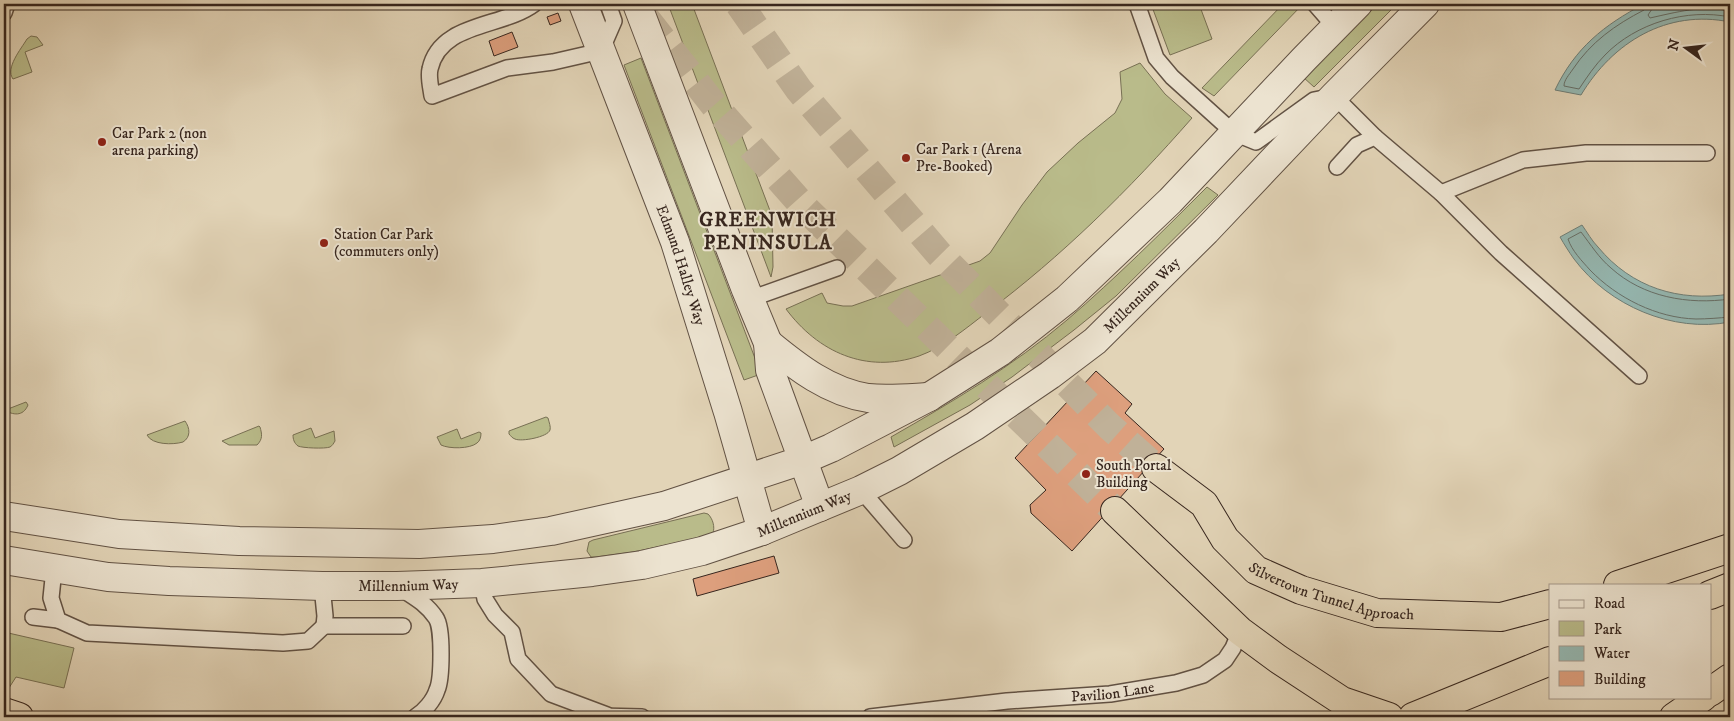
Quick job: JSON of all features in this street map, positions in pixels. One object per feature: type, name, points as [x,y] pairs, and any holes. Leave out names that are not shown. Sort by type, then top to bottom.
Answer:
[{"type":"highway","name":"Silvertown Tunnel Approach","points":[[1156,468],[1204,504],[1224,539],[1256,570],[1301,590],[1377,613],[1501,617],[1549,604]]},
{"type":"highway","points":[[1115,511],[1240,631],[1278,659],[1342,701],[1389,717]]},
{"type":"highway","points":[[1621,584],[1730,548]]},
{"type":"highway","points":[[1712,594],[1730,587]]},
{"type":"highway","points":[[1413,717],[1549,660]]},
{"type":"highway","points":[[1712,691],[1730,678]]},
{"type":"highway","points":[[1674,717],[1702,698]]},
{"type":"highway","points":[[4,712],[19,717]]},
{"type":"street","name":"Edmund Halley Way","points":[[582,4],[675,242],[728,412],[762,531]]},
{"type":"street","points":[[637,4],[768,343],[770,370],[820,508]]},
{"type":"street","points":[[4,516],[119,534],[239,541],[419,544],[493,539],[551,531],[664,506],[803,460],[929,397],[1000,352],[1066,300],[1170,201],[1358,4]]},
{"type":"street","name":"Millennium Way","points":[[4,560],[108,577],[169,581],[322,586],[482,583],[642,565],[702,551],[762,531],[820,508],[899,471],[975,426],[1096,341],[1206,231],[1334,96],[1425,4]]},
{"type":"street","points":[[768,343],[795,366],[820,381],[847,393],[868,398],[929,397]]},
{"type":"lane","points":[[4,12],[7,4]]},
{"type":"lane","points":[[534,4],[513,16],[452,36],[436,54],[430,70],[432,96],[507,68],[553,62],[601,51],[614,21],[608,4]]},
{"type":"lane","points":[[1137,4],[1156,58],[1172,78],[1234,132],[1256,142],[1314,100],[1334,96],[1375,137],[1441,193],[1501,253],[1639,376]]},
{"type":"lane","points":[[1315,4],[1335,27]]},
{"type":"lane","points":[[1337,167],[1357,144],[1375,137]]},
{"type":"lane","points":[[1441,193],[1523,160],[1586,153],[1707,153]]},
{"type":"lane","points":[[750,298],[837,268]]},
{"type":"lane","points":[[861,490],[904,540]]},
{"type":"lane","points":[[54,569],[51,598],[58,620]]},
{"type":"lane","points":[[482,583],[485,598],[495,615],[512,632],[518,659],[551,694],[608,715]]},
{"type":"lane","points":[[322,586],[324,626]]},
{"type":"lane","points":[[397,586],[425,604],[438,619],[442,647],[438,690],[422,713],[415,717]]},
{"type":"lane","points":[[33,617],[58,620],[86,633],[283,643],[308,640],[324,626],[403,626]]},
{"type":"lane","name":"Pavilion Lane","points":[[870,717],[1008,701],[1110,694],[1176,683],[1203,675],[1225,660],[1233,648],[1240,631]]},
{"type":"lane","points":[[585,717],[608,715],[642,717]]},
{"type":"green space","points":[[668,4],[692,4],[772,216],[773,267],[771,277]]},
{"type":"green space","points":[[1151,4],[1199,4],[1212,39],[1170,55]]},
{"type":"green space","points":[[1283,4],[1303,4],[1214,96],[1202,88]]},
{"type":"green space","points":[[1378,4],[1397,4],[1314,87],[1303,77]]},
{"type":"green space","points":[[31,36],[37,37],[43,45],[25,52],[32,72],[13,79],[11,75],[12,64],[27,39]]},
{"type":"green space","points":[[641,58],[761,374],[744,380],[624,65]]},
{"type":"green space","points":[[1140,63],[1165,94],[1192,118],[1144,171],[1068,245],[1014,291],[954,337],[937,348],[919,356],[899,361],[880,362],[862,360],[828,348],[799,324],[786,309],[822,293],[827,303],[852,306],[980,261],[990,253],[1047,172],[1078,143],[1115,113],[1122,99],[1120,72]]},
{"type":"green space","points":[[1207,187],[1218,195],[1116,296],[1012,377],[970,405],[894,447],[891,437],[1004,368],[1067,320],[1156,238]]},
{"type":"green space","points":[[4,397],[8,409],[26,402],[28,405],[21,413],[11,413],[4,410]]},
{"type":"green space","points":[[546,417],[550,424],[550,430],[545,435],[518,440],[509,434],[509,431]]},
{"type":"green space","points":[[185,421],[189,432],[186,440],[183,442],[169,444],[158,442],[153,441],[147,435]]},
{"type":"green space","points":[[259,426],[262,436],[257,445],[229,445],[222,441]]},
{"type":"green space","points":[[311,428],[315,438],[334,431],[335,441],[330,447],[323,448],[298,446],[294,441],[293,435]]},
{"type":"green space","points":[[457,429],[461,439],[479,432],[481,433],[480,440],[474,445],[459,448],[441,445],[437,437]]},
{"type":"green space","points":[[704,513],[708,514],[713,523],[713,533],[709,536],[633,552],[596,557],[591,557],[587,551],[589,542],[593,540]]},
{"type":"green space","points":[[4,632],[74,648],[64,688],[16,677],[7,691],[4,690]]},
{"type":"water","points":[[1644,4],[1730,4],[1730,22],[1707,19],[1685,20],[1664,25],[1626,45],[1609,59],[1581,95],[1555,90],[1572,62],[1592,39],[1616,20]]},
{"type":"water","points":[[1582,225],[1611,261],[1641,282],[1658,289],[1693,296],[1730,294],[1730,322],[1686,323],[1665,319],[1644,312],[1605,290],[1588,276],[1560,237]]},
{"type":"building","points":[[558,13],[561,21],[550,25],[547,17]]},
{"type":"building","points":[[512,32],[518,47],[494,56],[489,41]]},
{"type":"building","name":"South Portal Building","points":[[1096,371],[1132,404],[1125,413],[1164,449],[1072,551],[1031,513],[1030,505],[1046,490],[1015,458]]},
{"type":"building","points":[[774,556],[779,573],[697,596],[693,579]]},
{"type":"tunnel","points":[[739,4],[799,90],[939,254],[1109,426],[1156,468]]},
{"type":"tunnel","points":[[645,17],[713,104],[804,207],[1115,511]]},
{"type":"place","name":"Car Park 2 (non arena parking)","points":[[102,142]]},
{"type":"place","name":"Car Park 1 (Arena Pre-Booked)","points":[[906,158]]},
{"type":"place","name":"Station Car Park (commuters only)","points":[[324,243]]},
{"type":"place","name":"South Portal Building","points":[[1086,474]]},
{"type":"district","name":"GREENWICH PENINSULA","points":[[768,232]]}]
